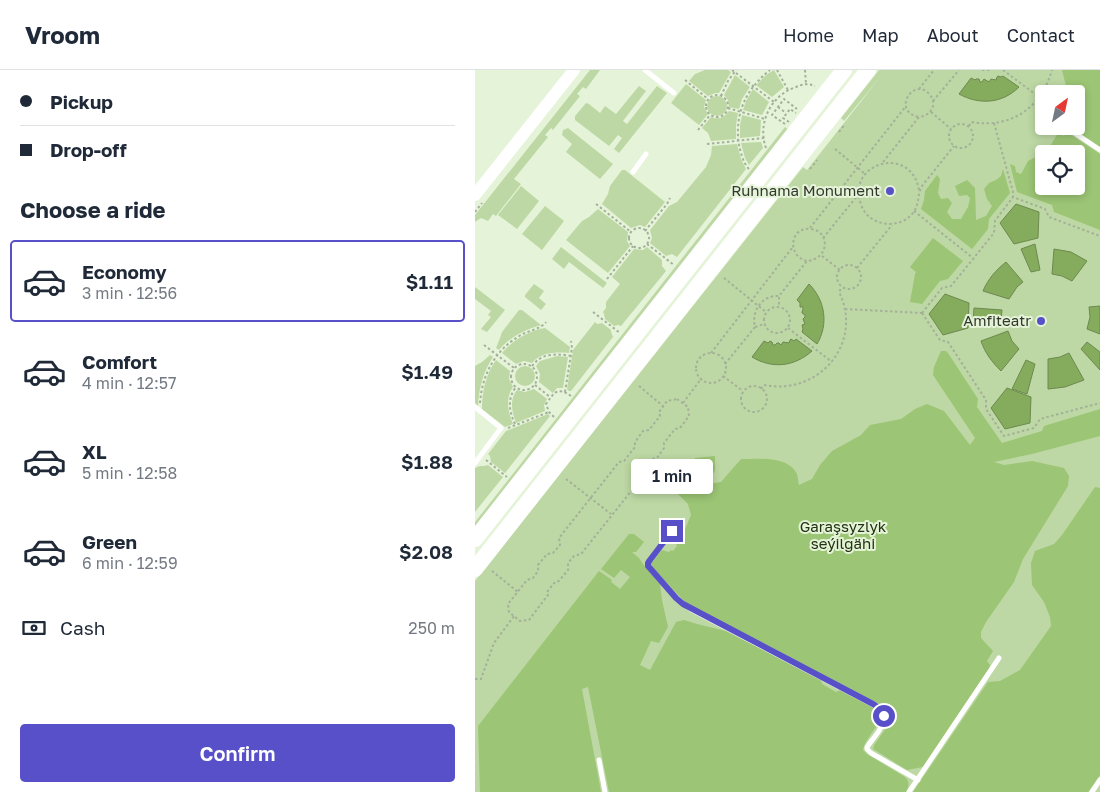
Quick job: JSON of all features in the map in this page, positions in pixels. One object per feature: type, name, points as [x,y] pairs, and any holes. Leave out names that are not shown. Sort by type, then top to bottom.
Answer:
[{"type":"main road","points":[[475,539],[844,70]]},
{"type":"main road","points":[[475,569],[868,70]]},
{"type":"street","points":[[475,195],[574,70]]},
{"type":"lane","points":[[645,70],[674,93]]},
{"type":"lane","points":[[1078,135],[1100,150]]},
{"type":"lane","points":[[633,172],[646,154]]},
{"type":"lane","points":[[475,462],[501,428],[477,409]]},
{"type":"lane","points":[[672,531],[648,563],[648,566],[676,598],[692,610],[879,708],[884,716],[884,722],[867,749],[918,780]]},
{"type":"lane","points":[[909,792],[999,658]]},
{"type":"lane","points":[[599,760],[605,792]]},
{"type":"lane","points":[[1092,792],[1100,780]]},
{"type":"path","points":[[721,96],[734,70],[774,102]]},
{"type":"path","points":[[749,169],[743,159],[739,141],[738,126],[740,112],[744,100],[753,86],[770,70]]},
{"type":"path","points":[[777,70],[788,90]]},
{"type":"path","points":[[805,70],[806,84]]},
{"type":"path","points":[[919,89],[928,92],[933,102],[931,112],[919,117],[907,111],[905,101],[910,93],[919,89],[934,70]]},
{"type":"path","points":[[933,102],[959,70]]},
{"type":"path","points":[[982,70],[990,70]]},
{"type":"path","points":[[1003,70],[1035,94]]},
{"type":"path","points":[[1047,85],[1052,70]]},
{"type":"path","points":[[685,80],[708,99]]},
{"type":"path","points":[[766,148],[764,138],[765,119],[767,112],[774,102],[788,90],[806,84],[815,86]]},
{"type":"path","points":[[715,95],[721,96],[725,98],[728,108],[726,113],[715,117],[707,110],[708,99],[715,95]]},
{"type":"path","points":[[785,124],[772,114],[784,99],[797,109]]},
{"type":"path","points":[[969,126],[971,122],[980,124],[1007,121],[1031,107],[1035,102]]},
{"type":"path","points":[[810,228],[818,231],[825,245],[818,258],[807,261],[798,257],[793,248],[794,237],[798,232],[810,228],[906,106]]},
{"type":"path","points":[[778,107],[787,114]]},
{"type":"path","points":[[728,108],[765,119]]},
{"type":"path","points":[[791,124],[783,118],[790,109],[798,115]]},
{"type":"path","points":[[931,112],[951,129]]},
{"type":"path","points":[[697,130],[710,114]]},
{"type":"path","points":[[883,163],[919,117]]},
{"type":"path","points":[[922,313],[941,288],[951,286],[994,233],[995,221],[1013,198],[994,123]]},
{"type":"path","points":[[839,132],[845,124]]},
{"type":"path","points":[[961,124],[969,126],[973,133],[971,144],[960,149],[954,146],[949,138],[951,129],[961,124]]},
{"type":"path","points":[[707,144],[764,138]]},
{"type":"path","points":[[919,190],[954,146]]},
{"type":"path","points":[[835,149],[865,173]]},
{"type":"path","points":[[810,170],[817,160]]},
{"type":"path","points":[[857,268],[892,225],[907,218],[914,212],[918,202],[919,190],[915,177],[904,166],[889,162],[872,167],[865,173],[858,194],[863,210],[870,218],[880,223],[892,225]]},
{"type":"path","points":[[823,238],[858,194]]},
{"type":"path","points":[[645,231],[670,198]]},
{"type":"path","points":[[1013,198],[1045,209],[1049,217],[1100,236]]},
{"type":"path","points":[[596,204],[632,232]]},
{"type":"path","points":[[914,212],[973,258]]},
{"type":"path","points":[[638,228],[645,231],[649,237],[647,244],[640,248],[633,246],[629,239],[632,232],[638,228]]},
{"type":"path","points":[[647,244],[673,265]]},
{"type":"path","points":[[607,279],[633,246]]},
{"type":"path","points":[[711,353],[723,359],[726,368],[723,376],[715,382],[706,381],[699,375],[697,370],[699,360],[702,356],[711,353],[793,248]]},
{"type":"path","points":[[821,255],[840,270]]},
{"type":"path","points":[[779,307],[779,296],[807,261]]},
{"type":"path","points":[[846,265],[857,268],[861,275],[858,286],[850,290],[842,287],[837,277],[840,270],[846,265]]},
{"type":"path","points":[[724,278],[766,312]]},
{"type":"path","points":[[761,389],[764,385],[784,387],[801,384],[817,376],[832,362],[845,333],[845,310],[839,292],[842,287]]},
{"type":"path","points":[[755,327],[754,316],[758,306],[768,297],[779,296]]},
{"type":"path","points":[[773,307],[779,307],[785,309],[791,320],[788,328],[781,333],[773,333],[766,328],[764,320],[766,312],[773,307]]},
{"type":"path","points":[[845,310],[922,313]]},
{"type":"path","points":[[593,312],[620,334]]},
{"type":"path","points":[[922,313],[940,340],[948,342],[986,400],[986,409],[1004,436],[1034,428],[1040,419],[1100,402]]},
{"type":"path","points":[[477,409],[480,407],[486,374],[497,355],[513,340],[543,326],[546,322]]},
{"type":"path","points":[[725,364],[755,327],[764,324]]},
{"type":"path","points":[[788,328],[832,362]]},
{"type":"path","points":[[565,392],[572,348],[571,341]]},
{"type":"path","points":[[484,345],[514,368]]},
{"type":"path","points":[[532,366],[538,359],[543,357],[557,354],[571,356]]},
{"type":"path","points":[[521,364],[532,366],[537,377],[535,385],[524,390],[516,387],[512,380],[514,368],[521,364]]},
{"type":"path","points":[[723,376],[743,392]]},
{"type":"path","points":[[683,403],[702,379]]},
{"type":"path","points":[[535,385],[551,397]]},
{"type":"path","points":[[639,386],[663,406]]},
{"type":"path","points":[[515,425],[511,413],[510,398],[511,393],[516,387]]},
{"type":"path","points":[[751,387],[761,389],[765,394],[766,402],[761,410],[749,412],[743,406],[741,398],[743,392],[751,387]]},
{"type":"path","points":[[554,417],[549,412],[546,404],[555,392],[565,392],[571,396]]},
{"type":"path","points":[[677,399],[688,407],[689,416],[680,428],[675,429],[664,443],[665,448],[657,458],[651,459],[639,474],[640,480],[581,554],[574,556],[568,563],[568,570],[547,592],[548,595],[529,620],[520,621],[509,612],[507,604],[527,580],[533,578],[538,571],[538,565],[547,554],[553,553],[557,549],[560,545],[559,538],[619,462],[624,461],[635,447],[635,442],[643,431],[649,430],[660,416],[659,412],[663,406],[667,401],[677,399]]},
{"type":"path","points":[[501,428],[505,429],[549,412]]},
{"type":"path","points":[[480,456],[507,477]]},
{"type":"path","points":[[565,479],[612,515]]},
{"type":"path","points":[[492,572],[518,592]]},
{"type":"path","points":[[476,679],[481,679],[494,643],[514,616]]},
{"type":"green space","points":[[590,70],[600,70],[586,89],[583,87],[577,94],[580,96],[553,130],[551,128],[545,135],[548,137],[514,179],[521,184],[496,216],[493,214],[488,221],[481,218],[475,222],[475,215]]},
{"type":"green space","points":[[705,70],[728,70],[731,72],[719,93],[708,96],[689,81],[695,74]]},
{"type":"green space","points":[[774,70],[784,87],[772,97],[756,85]]},
{"type":"green space","name":"Garaşsyzlyk seýilgähi","points":[[879,70],[1100,70],[1100,792],[475,792],[475,581],[803,167],[807,170],[881,76],[844,121],[841,118]]},
{"type":"green space","points":[[1062,70],[1100,70],[1100,147],[1083,135],[1085,135],[1085,85],[1066,85]]},
{"type":"green space","points":[[735,75],[750,87],[742,99],[739,109],[729,107],[728,100],[724,95]]},
{"type":"green space","points":[[686,84],[706,100],[704,107],[708,114],[699,125],[671,103]]},
{"type":"green space","points":[[639,86],[646,91],[623,121],[627,124],[657,86],[667,93],[619,153],[614,149],[622,138],[618,135],[609,146],[575,120],[575,116],[586,103],[600,113],[605,106],[616,114]]},
{"type":"green space","points":[[753,89],[769,102],[762,115],[743,110]]},
{"type":"green space","points":[[717,96],[724,99],[727,106],[724,113],[717,116],[710,113],[707,106],[710,99]]},
{"type":"green space","points":[[729,111],[738,113],[736,139],[711,141],[708,133],[702,128],[711,117],[721,118]]},
{"type":"green space","points":[[742,115],[761,120],[760,136],[740,138]]},
{"type":"green space","points":[[785,127],[789,130],[475,529],[475,522]]},
{"type":"green space","points":[[568,128],[613,164],[600,179],[566,152],[572,144],[562,135],[563,130]]},
{"type":"green space","points":[[1057,135],[1072,135],[1100,154],[1100,230],[1054,212],[1052,205],[1017,192],[1010,164],[1015,166],[1016,172],[1021,174],[1028,161],[1035,158],[1035,195],[1085,195],[1085,145],[1051,145]]},
{"type":"green space","points":[[761,142],[763,148],[749,165],[741,143]]},
{"type":"green space","points":[[737,144],[746,169],[677,257],[672,254],[666,256],[650,243],[652,238],[650,230],[669,206],[677,202],[706,167],[711,155],[712,146]]},
{"type":"green space","points":[[1003,169],[1010,193],[989,219],[988,229],[972,249],[921,209],[925,191],[937,175],[940,179],[938,193],[941,199],[948,198],[952,203],[947,212],[952,219],[961,219],[968,207],[970,198],[967,195],[959,196],[955,186],[967,180],[975,188],[976,220],[986,216],[992,206],[987,199],[984,189],[989,183],[1001,176]]},
{"type":"green space","points":[[622,170],[625,170],[665,202],[645,227],[640,225],[631,228],[602,204],[610,186]]},
{"type":"green space","points":[[521,186],[539,201],[517,229],[498,215]]},
{"type":"green space","points":[[545,206],[564,221],[542,250],[522,234]]},
{"type":"green space","points":[[598,209],[628,232],[627,241],[630,246],[608,273],[566,240],[582,221]]},
{"type":"green space","points":[[933,238],[963,261],[948,279],[940,281],[922,304],[910,302],[916,272],[910,267]]},
{"type":"green space","points":[[561,247],[607,283],[603,288],[569,262],[564,269],[552,259]]},
{"type":"green space","points":[[647,247],[662,260],[662,266],[666,271],[621,326],[614,326],[605,319],[603,312],[606,308],[606,302],[620,284],[612,277],[634,249],[643,250]]},
{"type":"green space","points":[[534,284],[544,291],[539,298],[546,304],[541,310],[525,297]]},
{"type":"green space","points":[[475,287],[505,310],[487,332],[481,329],[491,317],[488,315],[491,311],[475,299]]},
{"type":"green space","points":[[519,310],[522,310],[541,325],[518,334],[499,350],[496,348],[502,332]]},
{"type":"green space","points":[[595,322],[597,324],[602,323],[611,330],[613,337],[571,391],[569,391],[567,389],[573,350]]},
{"type":"green space","points":[[545,328],[570,347],[569,353],[549,354],[536,359],[532,363],[524,361],[516,364],[502,353],[521,337]]},
{"type":"green space","points":[[941,351],[948,353],[978,399],[977,407],[1002,443],[1042,431],[1044,426],[1100,409],[1100,436],[994,462],[1004,465],[1032,461],[1064,468],[1069,476],[1068,486],[1023,559],[1014,582],[981,632],[981,638],[993,651],[987,661],[990,665],[989,669],[923,767],[907,770],[873,749],[897,713],[686,603],[651,564],[662,550],[673,551],[691,515],[688,504],[670,484],[674,476],[691,466],[695,458],[715,456],[715,470],[708,484],[721,482],[741,459],[772,459],[793,468],[797,474],[799,485],[812,479],[820,465],[832,451],[861,435],[870,425],[901,419],[915,409],[927,404],[944,411],[970,445],[975,438],[933,375],[934,367]]},
{"type":"green space","points":[[490,355],[493,357],[482,380],[478,406],[475,403],[475,366]]},
{"type":"green space","points":[[557,356],[568,357],[563,388],[557,388],[553,393],[539,382],[540,374],[536,366],[540,361]]},
{"type":"green space","points":[[496,360],[510,371],[509,379],[513,387],[510,391],[508,405],[513,424],[505,427],[482,409],[485,383]]},
{"type":"green space","points":[[525,366],[532,369],[535,376],[532,383],[525,386],[518,383],[515,376],[518,369]]},
{"type":"green space","points":[[534,389],[547,399],[544,405],[545,411],[516,423],[512,406],[514,394],[517,390],[525,392]]},
{"type":"green space","points":[[548,414],[550,416],[505,473],[491,462],[488,454],[506,431]]},
{"type":"green space","points":[[488,465],[503,477],[475,512],[475,468]]},
{"type":"green space","points":[[1095,487],[1100,488],[1100,775],[1088,792],[913,792],[988,682],[1000,681],[1020,670],[1051,626],[1050,617],[1044,602],[1032,585],[1031,563],[1035,551],[1054,544],[1062,535]]},
{"type":"green space","points":[[629,534],[634,534],[644,542],[636,552],[632,552],[660,583],[668,627],[659,643],[651,641],[640,665],[650,670],[676,622],[684,620],[726,631],[821,680],[822,684],[836,692],[841,690],[873,708],[879,719],[863,750],[905,777],[909,784],[906,792],[609,792],[588,687],[582,689],[601,792],[480,792],[478,726],[599,571],[612,580],[611,582],[620,589],[630,577],[621,570],[614,578],[601,569]]},
{"type":"shaded area","points":[[998,76],[1003,76],[1019,87],[1005,97],[990,101],[974,100],[959,94],[971,78],[979,79],[980,82],[984,79],[989,82],[991,79],[996,80]]},
{"type":"shaded area","points":[[1016,204],[1039,212],[1038,238],[1014,244],[1000,223]]},
{"type":"shaded area","points":[[1035,244],[1040,270],[1031,272],[1021,249]]},
{"type":"shaded area","points":[[1054,249],[1071,252],[1087,261],[1072,281],[1052,274]]},
{"type":"shaded area","points":[[1006,262],[1023,282],[1009,299],[983,291],[993,275]]},
{"type":"shaded area","points":[[809,284],[819,297],[823,312],[823,328],[817,344],[802,332],[802,325],[805,324],[803,319],[805,315],[802,313],[803,307],[800,307],[800,303],[797,300]]},
{"type":"shaded area","points":[[945,294],[969,303],[968,328],[943,335],[929,314]]},
{"type":"shaded area","points":[[1100,306],[1100,334],[1087,329],[1090,317],[1089,307]]},
{"type":"shaded area","points":[[974,308],[1002,310],[1001,320],[973,323]]},
{"type":"shaded area","points":[[1008,331],[1012,341],[1019,349],[1001,371],[989,357],[981,341]]},
{"type":"shaded area","points":[[791,339],[794,341],[796,339],[812,351],[798,360],[775,365],[752,357],[764,341],[768,343],[770,341],[773,345],[779,343],[781,345],[783,342],[789,343]]},
{"type":"shaded area","points":[[1087,342],[1100,352],[1100,370],[1081,349]]},
{"type":"shaded area","points":[[1069,353],[1084,380],[1065,387],[1048,389],[1048,359]]},
{"type":"shaded area","points":[[1026,360],[1035,364],[1027,394],[1012,389]]},
{"type":"shaded area","points":[[1007,388],[1031,397],[1030,423],[1005,429],[991,408]]},
{"type":"place","name":"Ruhnama Monument","points":[[890,191]]},
{"type":"place","name":"Amfiteatr","points":[[1041,321]]},
{"type":"route","points":[[672,531],[650,560],[648,566],[676,598],[692,610],[873,704],[883,712],[884,716]]}]
